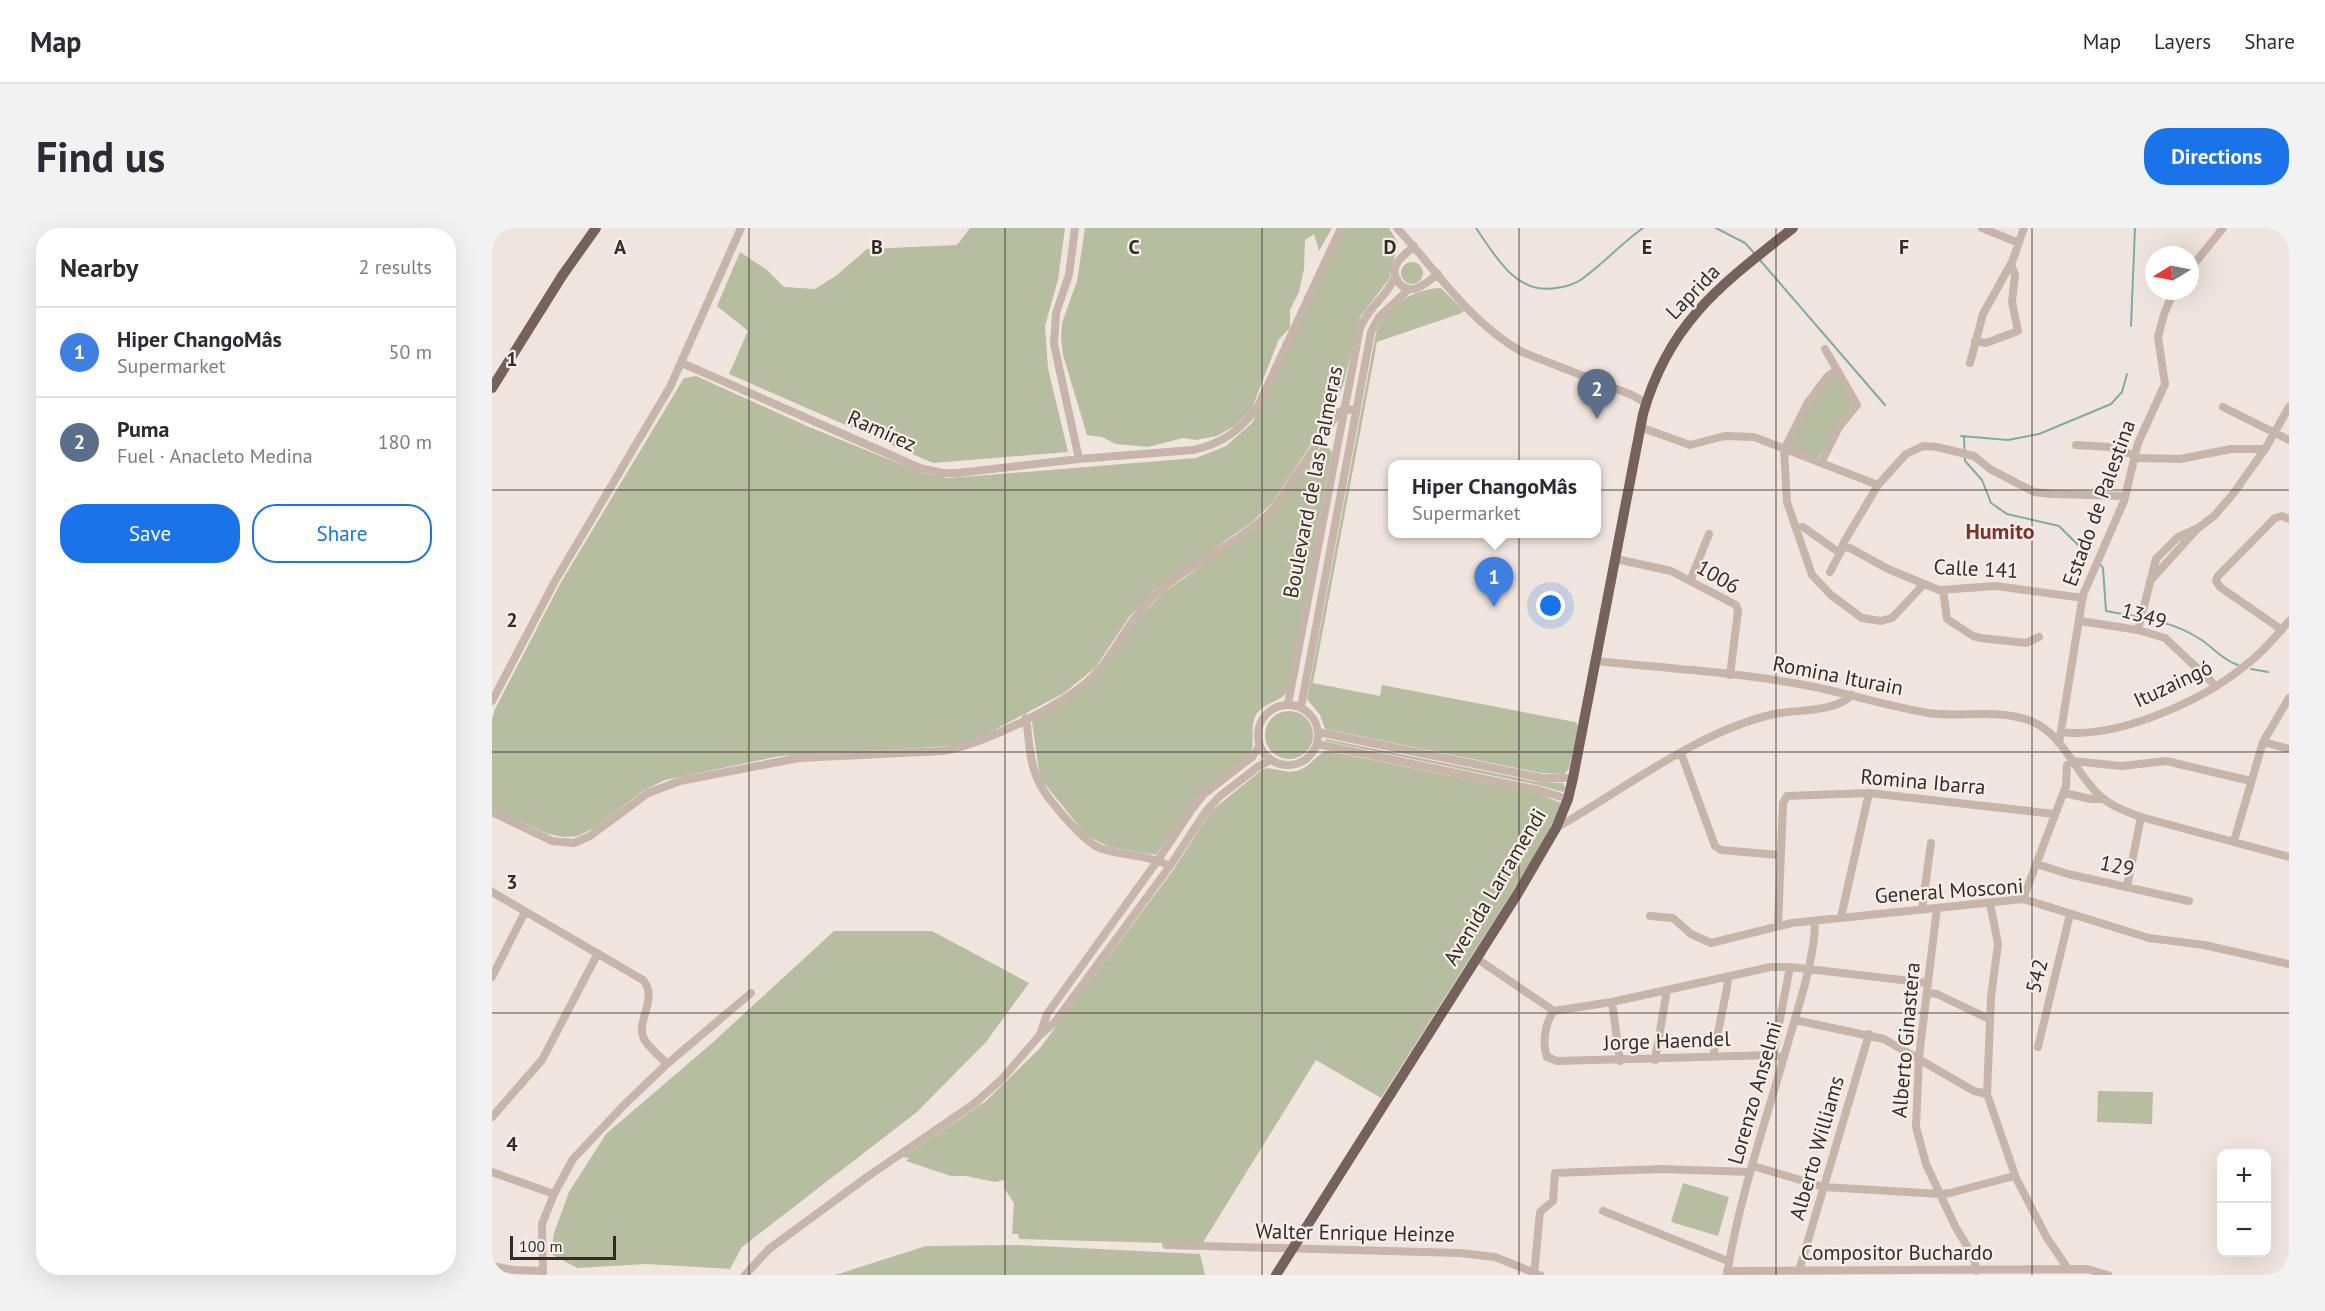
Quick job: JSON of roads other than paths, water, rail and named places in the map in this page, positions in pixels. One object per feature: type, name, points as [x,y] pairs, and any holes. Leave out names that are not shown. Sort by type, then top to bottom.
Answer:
[{"type":"main road","points":[[492,388],[593,229]]},
{"type":"main road","name":"Laprida","points":[[1646,403],[1663,360],[1688,321],[1710,297],[1789,232]]},
{"type":"main road","name":"Avenida Larramendi","points":[[1276,1275],[1556,828],[1574,778],[1646,403]]},
{"type":"street","points":[[492,701],[555,581],[682,363],[741,228]]},
{"type":"street","points":[[1075,228],[1069,275],[1056,313],[1054,344],[1079,459]]},
{"type":"street","name":"Ramírez","points":[[682,363],[927,470],[958,473],[1079,459],[1193,450],[1219,442],[1241,428],[1258,406],[1341,228]]},
{"type":"street","points":[[1397,228],[1471,313],[1511,346],[1632,395],[1646,403]]},
{"type":"street","points":[[1982,228],[2019,243]]},
{"type":"street","points":[[1970,363],[1987,304],[2011,264],[2024,228]]},
{"type":"street","points":[[2199,257],[2223,228]]},
{"type":"street","name":"Boulevard de las Palmeras","points":[[1288,704],[1360,328],[1366,315],[1391,286],[1399,261],[1414,246]]},
{"type":"street","points":[[1975,341],[1986,343],[2018,331],[2012,302],[2015,275],[2011,264]]},
{"type":"street","name":"Boulevard de las Palmeras","points":[[1301,707],[1373,327],[1379,317],[1409,289],[1418,288],[1438,274]]},
{"type":"street","points":[[1395,276],[1400,284],[1409,289]]},
{"type":"street","name":"Estado de Palestina","points":[[2062,732],[2083,598],[2125,496],[2134,456],[2144,429],[2165,384],[2158,337],[2170,300]]},
{"type":"street","points":[[1821,463],[1839,427],[1857,405],[1825,348]]},
{"type":"street","points":[[1784,450],[1807,404],[1827,377],[1836,370]]},
{"type":"street","points":[[2223,407],[2289,440]]},
{"type":"street","points":[[2138,630],[2150,581],[2197,529],[2214,516],[2233,494],[2265,449],[2289,407]]},
{"type":"street","points":[[492,812],[552,841],[574,843],[590,836],[656,788],[680,781],[799,758],[952,750],[986,739],[1061,700],[1088,681],[1106,660],[1136,615],[1156,593],[1267,515],[1339,412],[1346,409],[1356,410]]},
{"type":"street","points":[[1640,427],[1686,445],[1702,443],[1719,436],[1754,437],[1878,485]]},
{"type":"street","points":[[2076,445],[2109,447],[2134,456],[2180,459],[2231,449],[2265,449]]},
{"type":"street","points":[[1830,572],[1878,485],[1906,454],[1915,448],[1927,446],[1966,453],[1978,458],[1990,470],[2034,492],[2125,496]]},
{"type":"street","name":"Calle 141","points":[[1784,450],[1786,496],[1814,579],[1845,607],[1862,618],[1889,620],[1924,584],[1944,590],[1996,586],[2083,598]]},
{"type":"street","points":[[2282,630],[2220,587],[2216,581],[2218,576],[2275,518],[2282,516],[2289,519]]},
{"type":"street","points":[[1796,528],[1803,527],[1841,550],[1850,548],[1885,568],[1924,584]]},
{"type":"street","points":[[1689,581],[1709,534]]},
{"type":"street","name":"1006","points":[[1616,559],[1662,569],[1689,581],[1737,608],[1730,675]]},
{"type":"street","points":[[1944,590],[1947,619],[1973,636],[2026,643],[2039,637]]},
{"type":"street","name":"1349","points":[[2080,621],[2138,630],[2169,641],[2216,686]]},
{"type":"street","name":"Ituzaingó","points":[[2062,732],[2094,732],[2140,721],[2184,703],[2216,686],[2248,664],[2289,621]]},
{"type":"street","name":"Romina Iturain","points":[[1596,662],[1789,682],[1932,713],[1993,713],[2014,716],[2042,726],[2061,745],[2091,786],[2104,799]]},
{"type":"street","points":[[1556,828],[1644,773],[1718,735],[1762,718],[1839,705],[1852,695]]},
{"type":"street","points":[[2234,841],[2262,742],[2289,698]]},
{"type":"street","points":[[1288,704],[1301,707],[1314,718],[1318,732],[1317,744],[1312,753],[1300,762],[1286,765],[1271,760],[1260,745],[1258,731],[1263,717],[1274,708],[1288,704]]},
{"type":"street","points":[[1026,718],[1036,777],[1045,792],[1084,838],[1102,849],[1158,860],[1170,866]]},
{"type":"street","points":[[1318,732],[1542,778],[1574,778]]},
{"type":"street","points":[[2061,745],[2062,732]]},
{"type":"street","points":[[2262,742],[2289,748]]},
{"type":"street","points":[[1317,744],[1538,790],[1568,799]]},
{"type":"street","points":[[1039,1036],[1047,1014],[1198,801],[1252,757],[1260,745]]},
{"type":"street","points":[[1681,753],[1715,846],[1721,850],[1779,855],[1778,925]]},
{"type":"street","points":[[745,1275],[769,1249],[975,1103],[1002,1079],[1039,1036],[1055,1022],[1170,866],[1212,804],[1259,766],[1271,760]]},
{"type":"street","points":[[2023,899],[2064,793],[2067,765],[2072,761],[2122,766],[2169,761],[2250,781]]},
{"type":"street","points":[[1841,917],[1869,793]]},
{"type":"street","name":"Romina Ibarra","points":[[1779,855],[1783,803],[1787,795],[1869,793],[2055,814]]},
{"type":"street","points":[[2064,793],[2091,799],[2104,799],[2118,808],[2141,817],[2289,857]]},
{"type":"street","points":[[2127,887],[2141,817]]},
{"type":"street","points":[[1922,909],[1931,843]]},
{"type":"street","name":"129","points":[[2037,864],[2068,874],[2189,901]]},
{"type":"street","points":[[492,892],[643,980],[647,984],[649,996],[642,1033],[645,1040],[667,1064]]},
{"type":"street","name":"General Mosconi","points":[[1650,916],[1673,918],[1691,934],[1711,943],[1778,925],[2023,899],[2149,938],[2204,945],[2287,962]]},
{"type":"street","points":[[1990,903],[1998,944],[1989,1019],[1987,1094],[2014,1176],[2047,1238],[2068,1269]]},
{"type":"street","name":"Alberto Ginastera","points":[[1937,908],[1919,1057],[1916,1127],[1926,1164],[1955,1226],[1974,1258],[1976,1270]]},
{"type":"street","points":[[492,977],[525,912]]},
{"type":"street","name":"542","points":[[2038,1047],[2070,914]]},
{"type":"street","name":"Lorenzo Anselmi","points":[[1727,1273],[1751,1169],[1795,1020],[1807,970],[1815,921]]},
{"type":"street","points":[[492,1117],[542,1060],[598,953]]},
{"type":"street","points":[[1476,958],[1554,1011],[1612,1002],[1771,967],[1790,967],[1928,983]]},
{"type":"street","points":[[1773,1055],[1790,967]]},
{"type":"street","points":[[1713,1057],[1728,977]]},
{"type":"street","points":[[1655,1060],[1667,990]]},
{"type":"street","points":[[492,1266],[543,1273],[541,1230],[554,1194],[578,1152],[667,1064],[752,993]]},
{"type":"street","points":[[1927,993],[1937,994],[1989,1019]]},
{"type":"street","points":[[1612,1002],[1620,1061]]},
{"type":"street","name":"Jorge Haendel","points":[[1554,1011],[1547,1023],[1545,1052],[1552,1060],[1620,1061],[1773,1055],[1784,1058]]},
{"type":"street","points":[[1795,1020],[1884,1039],[1919,1057],[1974,1091],[1987,1094]]},
{"type":"street","name":"Alberto Williams","points":[[1799,1271],[1869,1034]]},
{"type":"street","points":[[1536,1274],[1540,1212],[1553,1201],[1555,1173],[1661,1169],[1751,1169],[1824,1187],[1940,1194],[2014,1176]]},
{"type":"street","points":[[492,1172],[554,1194]]},
{"type":"street","points":[[1603,1211],[1728,1261]]},
{"type":"street","name":"Walter Enrique Heinze","points":[[1166,1245],[1480,1254],[1496,1257],[1536,1274]]},
{"type":"street","name":"Compositor Buchardo","points":[[1727,1273],[1799,1271],[1906,1273],[1976,1270],[2001,1273],[2068,1269],[2095,1270],[2108,1275]]},
{"type":"waterway","points":[[1476,228],[1508,272],[1529,286],[1542,289],[1563,287],[1579,281],[1643,228]]},
{"type":"waterway","points":[[1716,228],[1745,243],[1756,255]]},
{"type":"waterway","points":[[2131,326],[2135,228]]},
{"type":"waterway","points":[[1759,259],[1885,405]]},
{"type":"waterway","points":[[1961,436],[2008,440],[2039,434],[2111,404],[2122,392],[2127,374]]},
{"type":"waterway","points":[[1964,437],[1965,461],[1982,480],[1991,503],[2007,514],[2059,526],[2089,556]]},
{"type":"waterway","points":[[2100,564],[2103,568],[2106,611],[2178,627],[2238,665]]},
{"type":"waterway","points":[[2251,669],[2268,672]]},
{"type":"place","name":"Puma","points":[[1597,419]]},
{"type":"place","name":"Hiper ChangoMâs","points":[[1494,607]]},
{"type":"district","name":"Humito","points":[[2000,531]]}]
